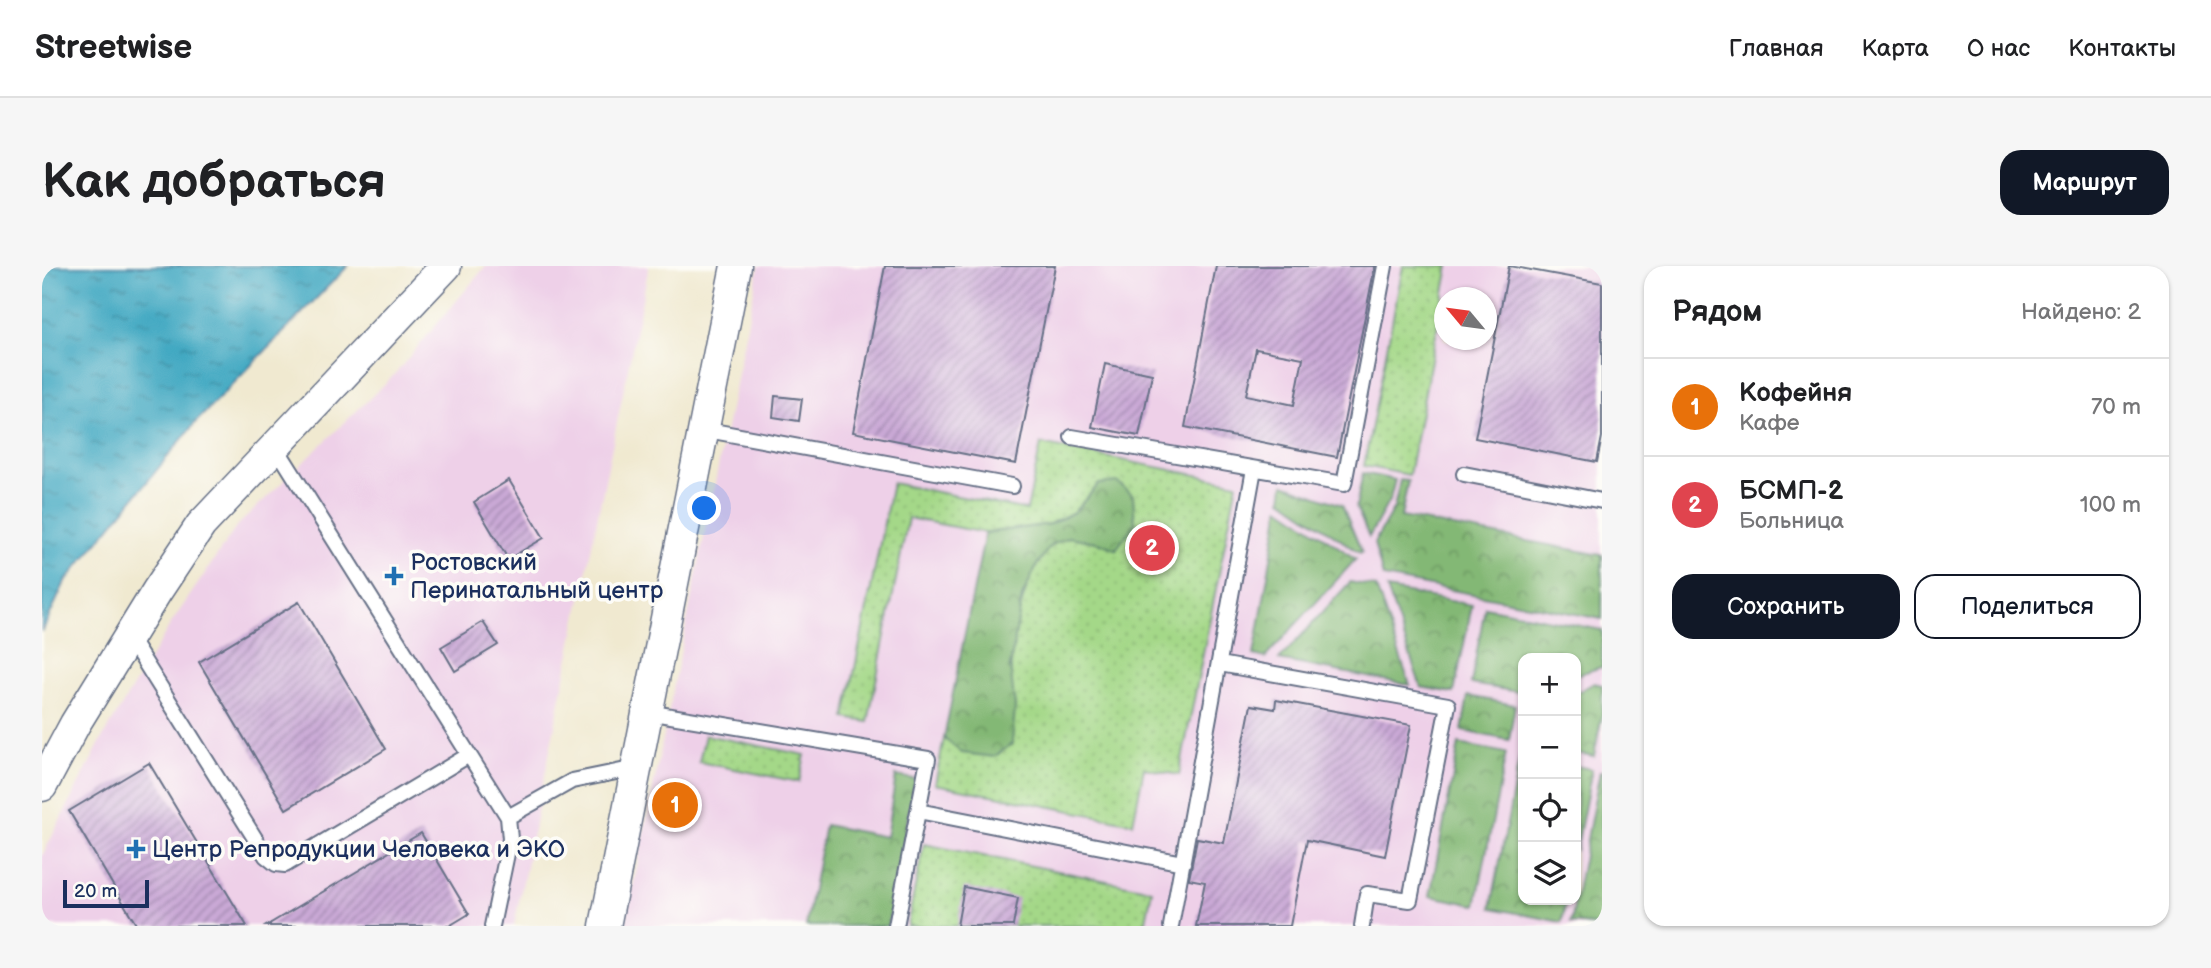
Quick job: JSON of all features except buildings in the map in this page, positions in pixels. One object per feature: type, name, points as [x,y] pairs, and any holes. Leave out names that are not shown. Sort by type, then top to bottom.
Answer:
[{"type":"street","points":[[42,786],[75,724],[201,525],[446,266]]},
{"type":"street","points":[[605,926],[736,266]]},
{"type":"lane","points":[[1072,437],[1344,484],[1385,266]]},
{"type":"lane","points":[[702,429],[1012,486]]},
{"type":"lane","points":[[276,447],[508,817],[510,839],[492,926]]},
{"type":"lane","points":[[1171,926],[1254,469]]},
{"type":"lane","points":[[1464,474],[1602,501]]},
{"type":"lane","points":[[129,637],[266,856],[275,864],[285,865],[469,755]]},
{"type":"lane","points":[[1220,664],[1448,705],[1410,900],[1367,894],[1362,926]]},
{"type":"lane","points":[[647,712],[928,759],[896,926]]},
{"type":"lane","points":[[508,817],[572,781],[636,768]]},
{"type":"lane","points":[[918,811],[1183,863]]},
{"type":"shaded area","name":"Ростовский Перинатальный центр","points":[[486,266],[649,266],[514,926],[42,926],[42,856],[103,737],[170,625],[237,526],[394,375]]},
{"type":"shaded area","points":[[759,266],[1602,266],[1602,926],[625,926]]},
{"type":"green space","points":[[1403,266],[1449,266],[1445,287],[1434,287],[1434,344],[1409,475],[1364,466]]},
{"type":"green space","points":[[1041,444],[1237,483],[1179,775],[1144,768],[1133,823],[935,784],[944,738],[962,753],[1015,707],[1011,669],[1015,631],[1026,590],[1043,555],[1055,543],[1069,537],[1086,539],[1116,549],[1099,485],[1074,512],[1050,524],[1027,528],[985,533],[908,518],[868,722],[845,718],[892,483],[1027,510]]},
{"type":"green space","points":[[1363,473],[1395,480],[1390,499],[1369,537],[1356,507]]},
{"type":"green space","points":[[1400,480],[1408,481],[1401,517],[1602,555],[1602,619],[1383,577],[1374,543],[1394,508]]},
{"type":"green space","points":[[1117,482],[1133,495],[1135,524],[1116,549],[1101,543],[1069,537],[1051,545],[1037,565],[1022,597],[1010,666],[1015,707],[1012,744],[994,757],[962,753],[944,738],[985,533],[1050,524],[1074,512],[1099,484]]},
{"type":"green space","points":[[1284,484],[1342,505],[1362,552],[1282,499]]},
{"type":"green space","points":[[1280,507],[1356,559],[1265,658],[1254,655]]},
{"type":"green space","points":[[1350,582],[1376,587],[1410,685],[1279,660]]},
{"type":"green space","points":[[1387,589],[1472,605],[1454,693],[1421,687]]},
{"type":"green space","points":[[1485,607],[1602,630],[1602,667],[1581,673],[1581,653],[1518,653],[1518,692],[1471,684]]},
{"type":"green space","points":[[1594,683],[1602,685],[1602,715],[1594,756],[1581,754],[1581,690]]},
{"type":"green space","points":[[1468,696],[1515,705],[1509,740],[1462,731]]},
{"type":"green space","points":[[705,735],[805,755],[799,782],[699,762]]},
{"type":"green space","points":[[1459,744],[1506,753],[1476,905],[1430,896]]},
{"type":"green space","points":[[1518,766],[1518,905],[1565,905],[1562,922],[1491,908]]},
{"type":"green space","points":[[1581,767],[1592,769],[1581,825]]},
{"type":"green space","points":[[1602,771],[1602,926],[1571,923],[1574,905],[1581,905],[1581,871]]},
{"type":"green space","points":[[896,776],[915,779],[888,926],[806,926],[825,825],[886,837]]},
{"type":"green space","points":[[924,844],[1152,890],[1145,926],[907,926]]},
{"type":"water","points":[[42,266],[348,266],[196,422],[65,582],[42,632]]},
{"type":"place","name":"БСМП-2","points":[[1152,548]]},
{"type":"place","name":"Ростовский Перинатальный центр","points":[[394,576]]},
{"type":"place","name":"Кофейня","points":[[675,805]]},
{"type":"place","name":"Центр Репродукции Человека и ЭКО","points":[[136,849]]}]
